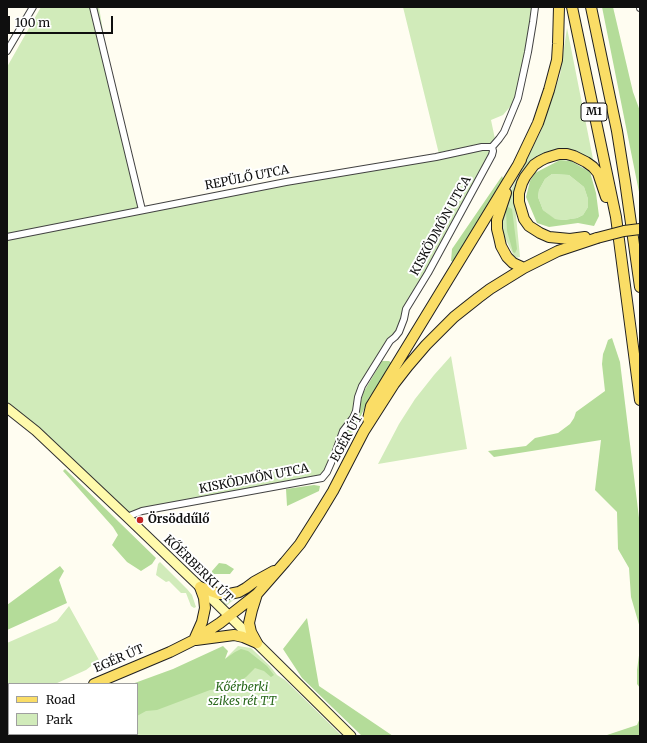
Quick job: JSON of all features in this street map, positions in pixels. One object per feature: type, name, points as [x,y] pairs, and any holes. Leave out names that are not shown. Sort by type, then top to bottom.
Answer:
[{"type":"main road","points":[[524,268],[513,263],[507,257],[501,246],[497,229],[497,220],[501,205],[546,102],[557,60],[560,7]]},
{"type":"main road","name":"M1","points":[[572,7],[616,218],[640,400]]},
{"type":"main road","name":"M1","points":[[591,7],[626,181],[640,287]]},
{"type":"main road","points":[[597,238],[554,238],[545,236],[529,226],[524,219],[520,208],[519,194],[525,176],[534,166],[546,158],[559,154],[567,154],[580,158],[593,167],[598,173],[616,218]]},
{"type":"main road","points":[[364,431],[371,406],[521,160]]},
{"type":"main road","points":[[626,181],[636,213],[640,237]]},
{"type":"main road","name":"EGÉR ÚT","points":[[96,683],[170,652],[194,640],[229,616],[257,594],[300,544],[345,469],[364,431],[394,384],[443,327],[478,298],[524,268],[558,251],[597,238],[624,231],[640,229]]},
{"type":"main road","points":[[200,587],[219,594],[238,592],[280,568]]},
{"type":"main road","points":[[194,640],[202,622],[205,608],[204,598],[200,587]]},
{"type":"main road","points":[[256,643],[249,623],[257,594]]},
{"type":"main road","points":[[194,640],[234,635],[256,643]]},
{"type":"street","points":[[7,51],[33,7]]},
{"type":"street","points":[[93,7],[142,210]]},
{"type":"street","points":[[492,147],[504,132],[518,98],[524,74],[533,22],[534,7]]},
{"type":"street","name":"REPÜLŐ UTCA","points":[[7,237],[286,182],[436,157],[482,147],[492,147]]},
{"type":"street","name":"KISKÖDMÖN UTCA","points":[[127,517],[142,511],[322,478],[327,472],[343,431],[353,418],[362,386],[390,341],[399,332],[406,309],[428,273],[492,155],[492,147]]},
{"type":"street","name":"KŐÉRBERKI ÚT","points":[[7,408],[36,431],[127,517],[351,736]]},
{"type":"green space","points":[[41,7],[99,7],[112,85],[142,210],[439,154],[403,7],[533,7],[530,31],[515,101],[503,115],[491,120],[495,139],[493,151],[404,319],[362,386],[356,411],[322,478],[127,517],[7,408],[7,67]]},
{"type":"green space","points":[[602,7],[613,7],[633,92],[640,111],[640,197]]},
{"type":"green space","points":[[567,28],[594,164],[572,152],[553,150],[533,160],[521,179],[515,205],[520,257],[516,258],[503,234],[503,213],[510,192],[540,133],[560,75]]},
{"type":"green space","points":[[560,160],[571,161],[590,172],[596,193],[599,216],[594,226],[578,223],[549,227],[537,223],[526,197],[530,181],[535,173]],"holes":[[[552,174],[569,175],[584,187],[588,199],[588,207],[583,215],[577,218],[564,220],[555,219],[543,210],[538,197],[539,190],[545,179]]]},
{"type":"green space","points":[[552,174],[569,175],[584,187],[588,199],[588,207],[583,215],[577,218],[564,220],[554,219],[543,210],[538,197],[539,190],[545,179]]},
{"type":"green space","points":[[502,176],[504,181],[454,262],[451,261],[452,249]]},
{"type":"green space","points":[[508,207],[512,209],[517,249],[515,253],[513,252],[507,231],[506,211]]},
{"type":"green space","points":[[612,338],[620,362],[640,526],[640,628],[631,597],[629,568],[618,549],[617,512],[595,490],[601,440],[494,457],[488,451],[526,446],[535,438],[558,433],[570,424],[576,412],[605,391],[602,364],[603,354],[608,340]]},
{"type":"green space","points":[[451,356],[467,449],[378,464],[399,424],[415,399]]},
{"type":"green space","points":[[382,361],[389,361],[393,364],[369,398],[355,429],[334,465],[333,464],[341,444],[358,413],[363,393]]},
{"type":"green space","points":[[65,469],[156,558],[152,564],[141,571],[127,562],[112,545],[118,535],[113,527],[63,471]]},
{"type":"green space","points":[[314,485],[320,486],[319,491],[287,506],[286,489]]},
{"type":"green space","points":[[160,562],[192,595],[196,607],[194,608],[191,606],[186,593],[181,593],[169,581],[166,582],[156,575],[158,564]]},
{"type":"green space","points":[[219,563],[226,564],[234,569],[230,574],[212,574],[212,571]]},
{"type":"green space","points":[[60,566],[64,571],[59,580],[67,603],[7,630],[7,605]]},
{"type":"green space","points":[[237,597],[226,606],[217,598]]},
{"type":"green space","points":[[69,606],[99,660],[86,670],[57,683],[8,683],[7,704],[7,643],[57,621]]},
{"type":"green space","points":[[307,618],[319,686],[393,736],[362,736],[302,678],[283,649]]},
{"type":"green space","points":[[223,646],[228,651],[225,659],[241,649],[248,651],[267,666],[274,675],[271,677],[264,671],[255,668],[246,677],[230,688],[210,690],[157,710],[146,711],[138,715],[138,683],[135,683],[173,669]]},
{"type":"green space","name":"Kőérberki szikes rét TT","points":[[238,646],[251,648],[270,666],[277,675],[285,680],[342,736],[44,736],[138,735],[138,697],[224,660]]},
{"type":"green space","points":[[640,648],[640,688],[637,684],[637,670]]},
{"type":"green space","points":[[640,718],[640,736],[604,736],[637,725]]},
{"type":"green space","points":[[11,735],[100,735],[97,736],[8,736]]},
{"type":"place","name":"Örsöddűlő","points":[[140,520]]}]
